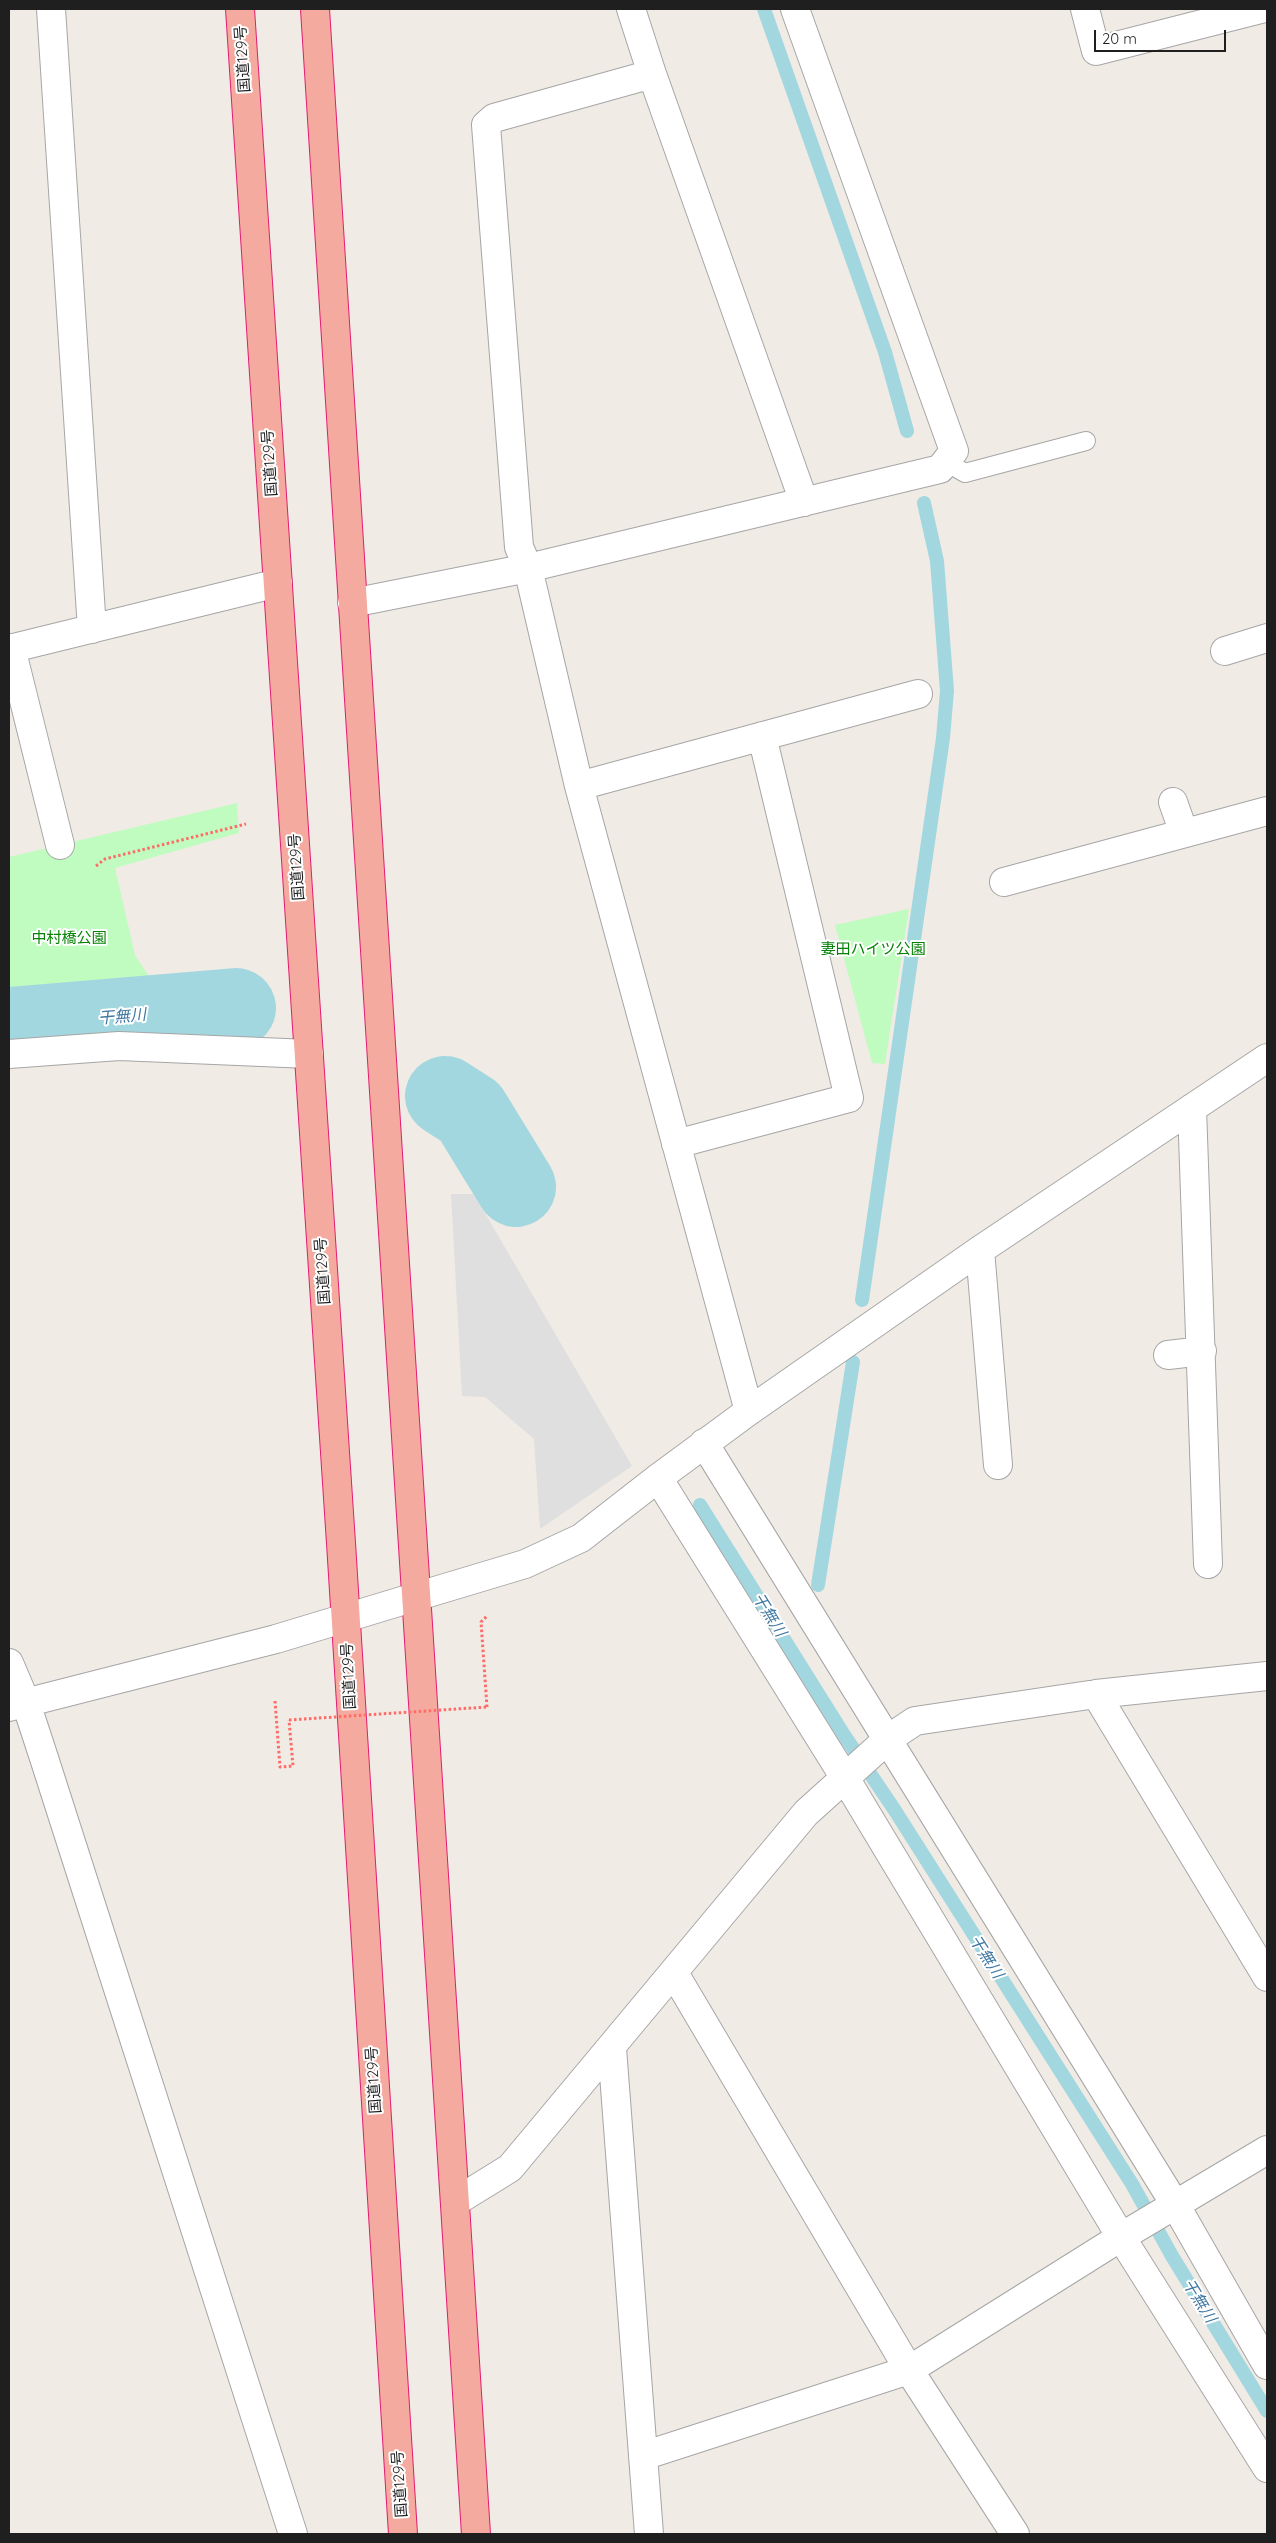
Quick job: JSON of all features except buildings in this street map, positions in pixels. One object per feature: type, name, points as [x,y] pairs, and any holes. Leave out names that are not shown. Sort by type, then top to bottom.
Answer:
[{"type":"highway","name":"国道129号","points":[[240,9],[346,1618],[403,2534]]},
{"type":"highway","points":[[315,9],[476,2534]]},
{"type":"street","points":[[51,9],[92,629]]},
{"type":"street","points":[[631,9],[652,74],[804,502]]},
{"type":"street","points":[[352,602],[528,568],[940,469],[946,462],[954,451],[795,9]]},
{"type":"street","points":[[1085,9],[1096,51],[1262,14]]},
{"type":"street","points":[[652,74],[494,118],[486,125],[519,547],[528,568],[578,786],[749,1411]]},
{"type":"street","points":[[60,845],[10,649],[278,583]]},
{"type":"street","points":[[1225,651],[1267,638]]},
{"type":"street","points":[[578,786],[918,694]]},
{"type":"street","points":[[676,1144],[849,1098],[762,736]]},
{"type":"street","points":[[1174,802],[1184,833]]},
{"type":"street","points":[[1004,882],[1267,810]]},
{"type":"street","points":[[9,1054],[119,1046],[309,1054]]},
{"type":"street","points":[[17,1705],[276,1639],[525,1564],[581,1538],[704,1443],[749,1411],[980,1250],[1267,1058]]},
{"type":"street","points":[[1192,1108],[1202,1350],[1208,1564]]},
{"type":"street","points":[[980,1250],[998,1465]]},
{"type":"street","points":[[1168,1354],[1202,1350]]},
{"type":"street","points":[[704,1443],[882,1744],[1267,2365]]},
{"type":"street","points":[[658,1478],[849,1774],[1267,2468]]},
{"type":"street","points":[[9,1664],[17,1705],[293,2534]]},
{"type":"street","points":[[455,2202],[510,2168],[674,1974],[806,1813],[882,1744],[915,1721],[1096,1694],[1267,1676]]},
{"type":"street","points":[[1096,1694],[1267,1976]]},
{"type":"street","points":[[674,1974],[909,2370],[1015,2534]]},
{"type":"street","points":[[612,2048],[649,2534]]},
{"type":"street","points":[[643,2456],[909,2370],[1126,2234],[1267,2150]]},
{"type":"lane","points":[[946,462],[965,473],[1086,441]]},
{"type":"path","points":[[96,866],[105,859],[246,824]]},
{"type":"path","points":[[275,1701],[280,1767],[293,1766],[289,1720],[487,1707],[481,1622],[489,1614]]},
{"type":"green space","name":"中村橋公園","points":[[237,803],[239,833],[115,868],[135,955],[159,992],[9,1003],[9,857]]},
{"type":"green space","name":"妻田ハイツ公園","points":[[909,909],[885,1064],[872,1063],[835,925]]},
{"type":"shaded area","points":[[451,1194],[474,1194],[632,1466],[540,1529],[534,1439],[485,1397],[462,1396]]},
{"type":"waterway","points":[[764,9],[885,352],[907,431]]},
{"type":"waterway","points":[[862,1300],[943,738],[947,691],[937,561],[924,503]]},
{"type":"waterway","name":"干無川","points":[[9,1027],[236,1008]]},
{"type":"waterway","name":"干無川","points":[[445,1096],[470,1112],[516,1187]]},
{"type":"waterway","points":[[818,1585],[853,1362]]},
{"type":"waterway","name":"干無川","points":[[700,1505],[844,1735],[894,1809],[1132,2184],[1172,2256],[1267,2411]]}]
